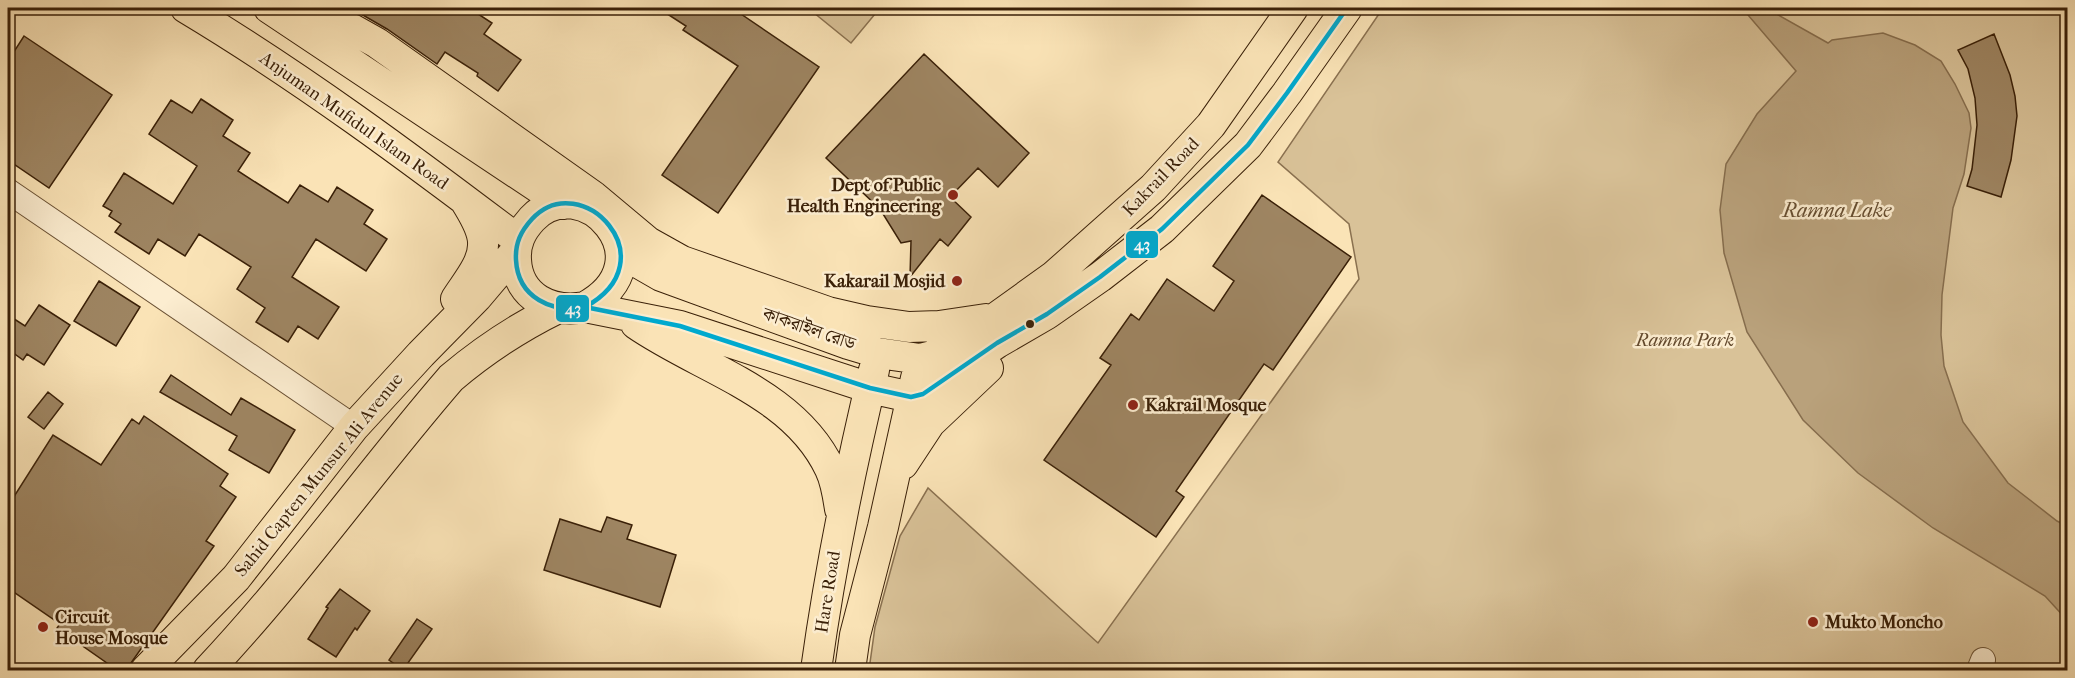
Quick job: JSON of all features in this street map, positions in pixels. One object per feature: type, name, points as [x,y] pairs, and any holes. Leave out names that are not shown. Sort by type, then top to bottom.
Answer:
[{"type":"main road","name":"Anjuman Mufidul Islam Road","points":[[186,8],[248,46],[465,199],[517,246]]},
{"type":"main road","points":[[268,8],[563,204]]},
{"type":"main road","name":"Kakrail Road","points":[[997,317],[1054,276],[1153,188],[1211,125],[1293,8]]},
{"type":"main road","name":"Kakrail Road","points":[[1047,314],[1100,278],[1162,230],[1217,177],[1248,145],[1347,8]]},
{"type":"main road","points":[[208,670],[298,569],[451,378],[478,354],[525,324],[600,299],[612,286],[619,270],[616,233],[593,196],[377,43],[352,29],[325,25],[297,26]]},
{"type":"main road","points":[[421,354],[436,323],[456,299],[473,272],[483,245],[481,231],[465,199]]},
{"type":"main road","points":[[572,308],[543,303],[531,294],[522,282],[516,267],[517,246],[525,226],[535,215],[563,204],[580,205],[595,212],[608,222],[616,233],[648,242],[682,261],[828,312],[909,327],[939,326],[997,317]]},
{"type":"main road","name":"কাকরাইল রোড","points":[[616,233],[661,276],[848,344],[878,353],[920,359]]},
{"type":"main road","name":"Sahid Capten Munsur Ali Avenue","points":[[146,670],[236,578],[354,427],[477,297],[517,246]]},
{"type":"main road","name":"কাকরাইল রোড","points":[[572,308],[621,314],[680,326],[870,388],[911,397]]},
{"type":"main road","points":[[621,314],[658,339],[740,382],[778,406],[821,452],[831,471],[841,515]]},
{"type":"main road","points":[[911,397],[929,390],[997,343],[1047,314]]},
{"type":"main road","points":[[889,494],[900,470],[930,423],[1047,314]]},
{"type":"main road","points":[[850,670],[855,635],[883,528],[920,359],[946,348],[997,317]]},
{"type":"main road","name":"Hare Road","points":[[816,670],[826,594],[841,515],[878,353]]},
{"type":"street","points":[[8,191],[354,427]]},
{"type":"green space","points":[[808,8],[880,8],[851,43]]},
{"type":"green space","name":"Ramna Park","points":[[1383,8],[2067,8],[2067,670],[869,670],[875,627],[900,536],[928,488],[1098,643],[1359,279],[1349,224],[1278,162]]},
{"type":"water","name":"Ramna Lake","points":[[1742,8],[1766,8],[1828,43],[1832,40],[1883,33],[1915,45],[1941,61],[1955,84],[1969,113],[1971,128],[1964,174],[1953,208],[1942,295],[1941,335],[1944,366],[1963,422],[2008,483],[2057,521],[2067,526],[2067,620],[2045,596],[1933,528],[1858,473],[1803,420],[1747,332],[1724,253],[1720,210],[1726,164],[1757,114],[1796,71]]},
{"type":"building","points":[[366,8],[469,8],[492,23],[484,34],[521,60],[498,91],[477,76],[478,73],[445,52],[437,64],[361,14]]},
{"type":"building","points":[[658,8],[732,8],[819,67],[718,213],[662,175],[738,66],[683,30],[686,26]]},
{"type":"building","points":[[1994,34],[2010,75],[2017,116],[2011,160],[2001,197],[1967,186],[1972,169],[1977,125],[1975,98],[1968,69],[1958,50]]},
{"type":"building","points":[[24,36],[112,95],[49,188],[8,160],[8,61]]},
{"type":"building","points":[[924,54],[1029,153],[998,187],[978,168],[950,197],[971,217],[948,246],[940,239],[910,277],[911,241],[901,243],[880,209],[826,158]]},
{"type":"building","points":[[201,99],[233,120],[223,136],[250,153],[238,171],[288,203],[300,185],[328,202],[337,187],[373,210],[364,224],[387,239],[366,271],[316,239],[292,277],[339,307],[318,339],[298,326],[288,342],[256,322],[265,308],[237,289],[251,267],[199,234],[185,256],[158,239],[149,254],[115,232],[121,224],[109,216],[112,211],[103,206],[124,173],[173,204],[197,166],[149,134],[171,100],[192,113]]},
{"type":"building","name":"Kakrail Mosque","points":[[1262,195],[1351,257],[1273,370],[1264,364],[1176,491],[1184,497],[1156,537],[1044,460],[1111,365],[1100,358],[1131,314],[1139,320],[1167,279],[1214,311],[1234,281],[1213,266]]},
{"type":"building","points":[[99,281],[140,307],[116,346],[74,321]]},
{"type":"building","points":[[39,305],[70,325],[44,365],[27,354],[23,360],[8,349],[8,315],[25,326]]},
{"type":"building","points":[[171,375],[231,415],[241,398],[295,430],[269,473],[229,450],[237,436],[160,392]]},
{"type":"building","points":[[48,392],[63,404],[44,429],[28,417]]},
{"type":"building","points":[[144,416],[228,474],[220,486],[236,497],[206,541],[214,546],[126,670],[117,670],[57,628],[60,624],[8,588],[8,506],[53,435],[101,465],[132,419],[139,424]]},
{"type":"building","points":[[607,517],[632,525],[627,539],[676,555],[660,607],[544,570],[560,519],[601,532]]},
{"type":"building","points":[[340,589],[370,611],[357,630],[355,628],[336,657],[308,639],[328,608],[326,607]]},
{"type":"building","points":[[417,619],[432,629],[403,670],[389,660]]},
{"type":"transit line","name":"43","points":[[585,307],[609,288],[620,266],[619,245],[609,225],[593,211],[573,204],[552,206],[532,219],[522,233],[517,248],[518,273],[523,284],[539,300],[561,308],[585,307],[680,326],[870,388],[911,397],[923,394],[997,343],[1047,314],[1162,229],[1248,145],[1347,8]]},
{"type":"place","name":"Dept of Public Health Engineering","points":[[953,195]]},
{"type":"place","name":"Kakarail Mosjid","points":[[957,281]]},
{"type":"place","name":"Kakrail Mosque","points":[[1133,405]]},
{"type":"place","name":"Mukto Moncho","points":[[1813,622]]},
{"type":"place","name":"Circuit House Mosque","points":[[43,627]]}]
